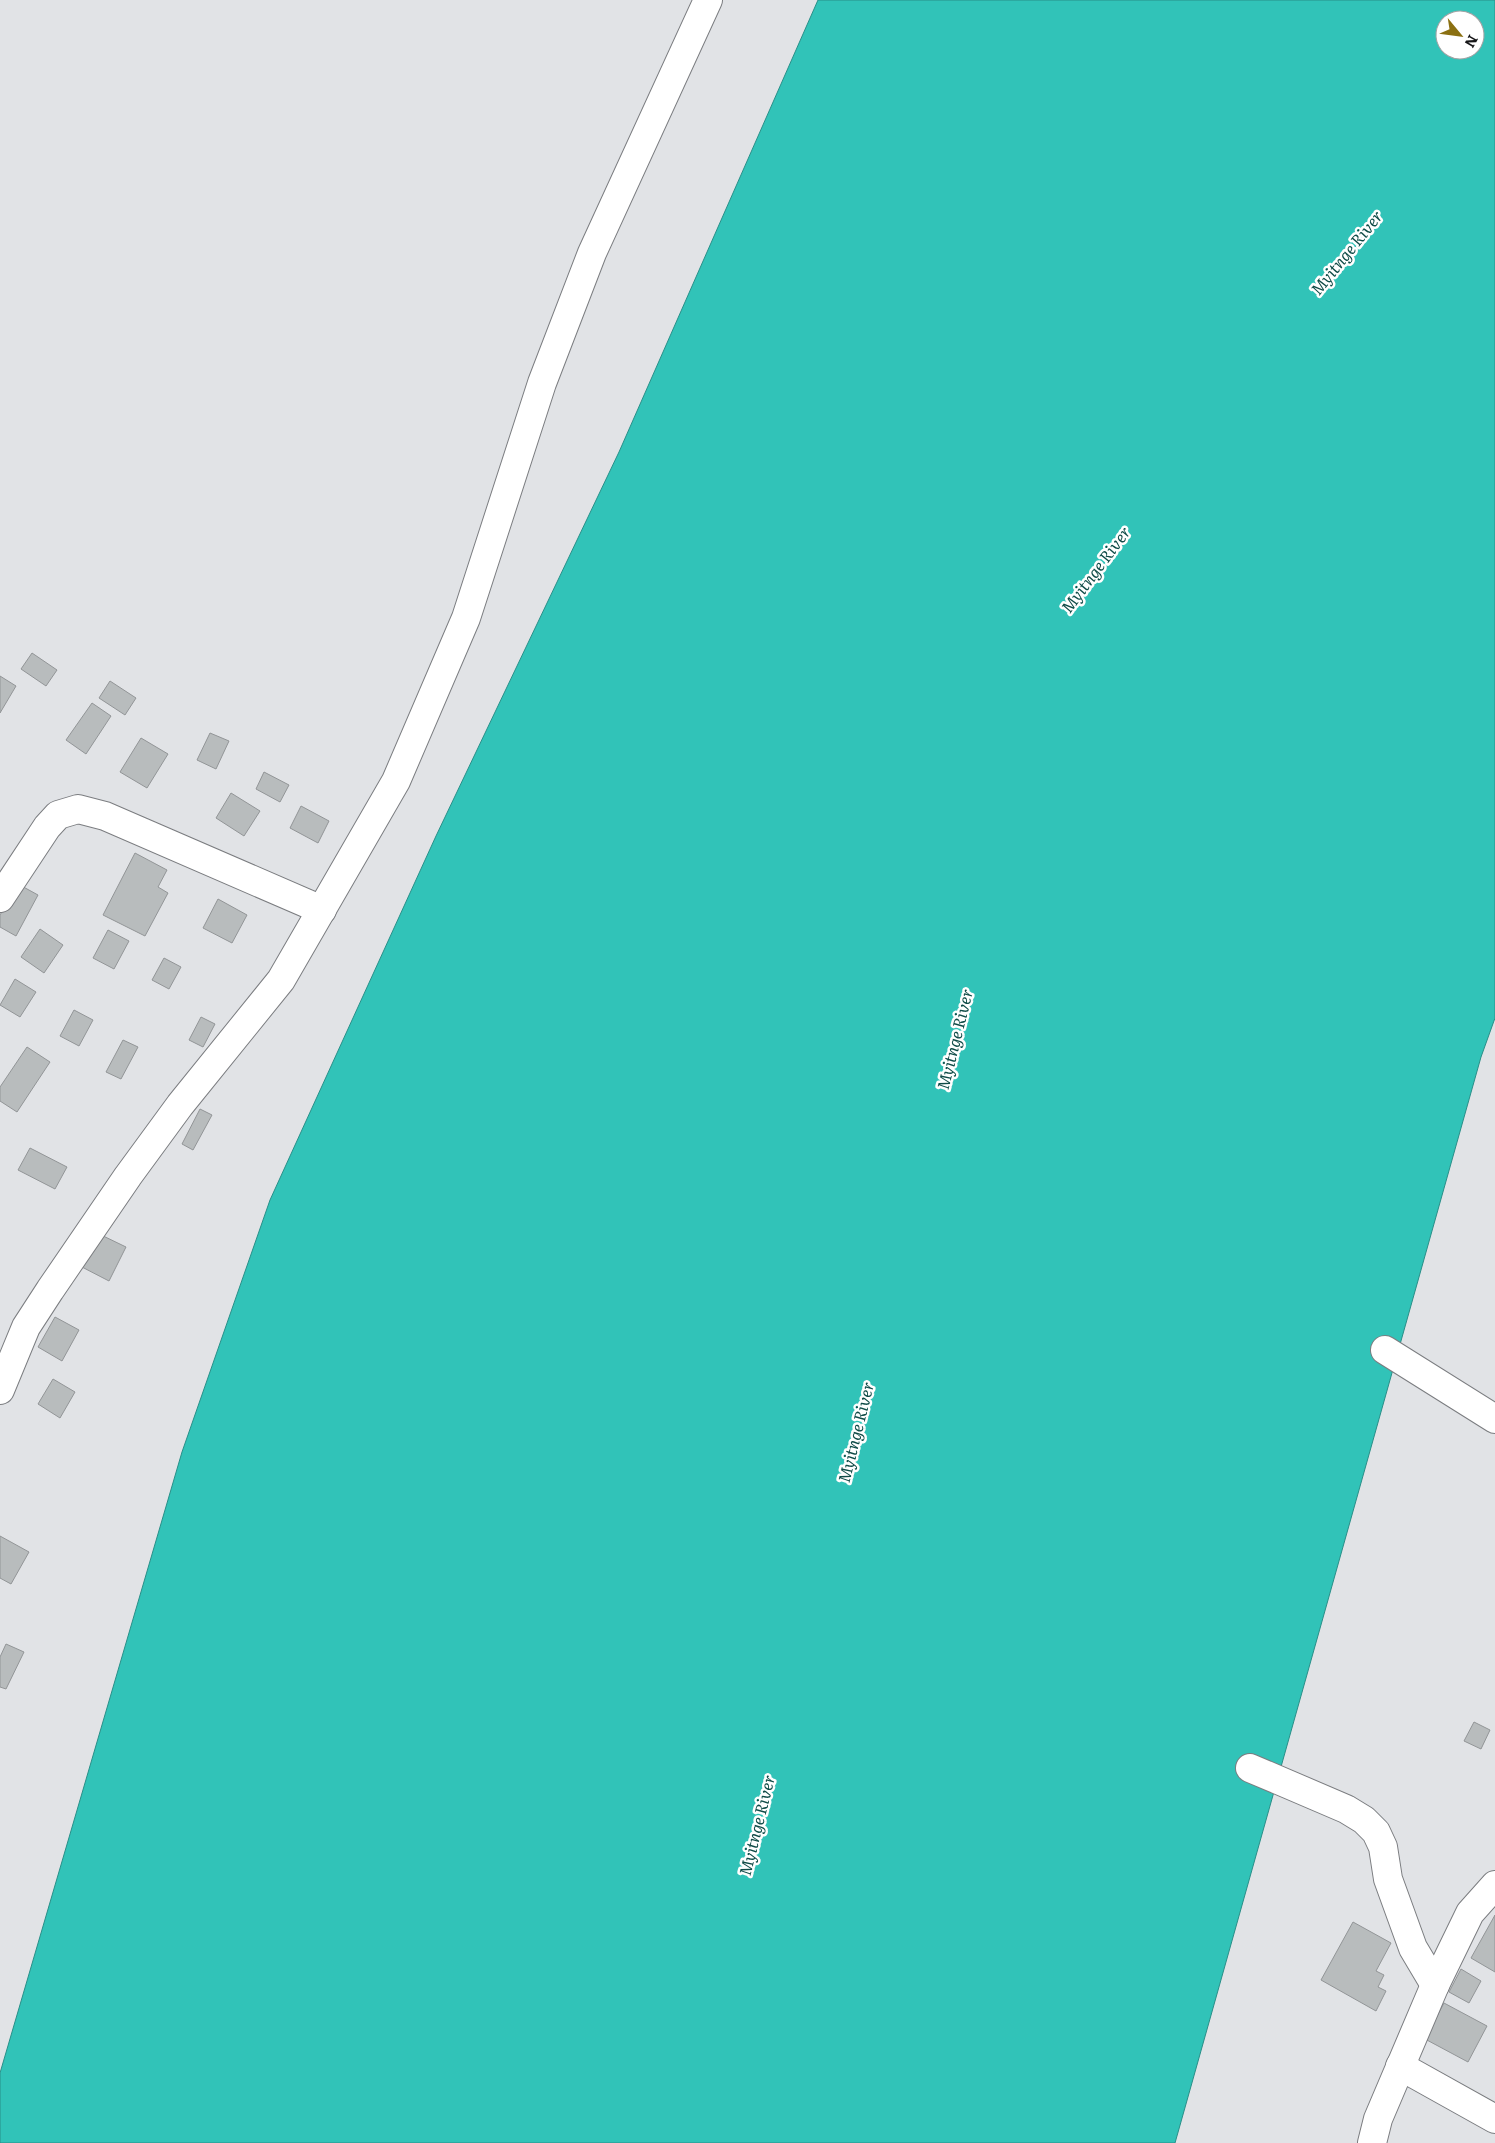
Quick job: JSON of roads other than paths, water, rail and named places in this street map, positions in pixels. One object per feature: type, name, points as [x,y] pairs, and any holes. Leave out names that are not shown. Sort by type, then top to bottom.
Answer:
[{"type":"street","points":[[0,1390],[26,1327],[50,1290],[128,1176],[180,1105],[281,980],[396,781],[466,618],[542,383],[588,262],[708,0]]},
{"type":"street","points":[[0,898],[47,827],[58,815],[78,809],[105,816],[322,910]]},
{"type":"street","points":[[1385,1350],[1495,1418]]},
{"type":"street","points":[[1250,1768],[1346,1809],[1364,1820],[1376,1832],[1383,1847],[1388,1879],[1413,1948],[1435,1985]]},
{"type":"street","points":[[1372,2143],[1378,2119],[1435,1985],[1470,1913],[1495,1885]]},
{"type":"street","points":[[1400,2066],[1495,2119]]},
{"type":"water","name":"Myitnge River","points":[[818,0],[1495,0],[1495,1018],[1481,1057],[1175,2143],[0,2143],[0,2073],[182,1452],[270,1200],[436,836],[619,452]]}]
